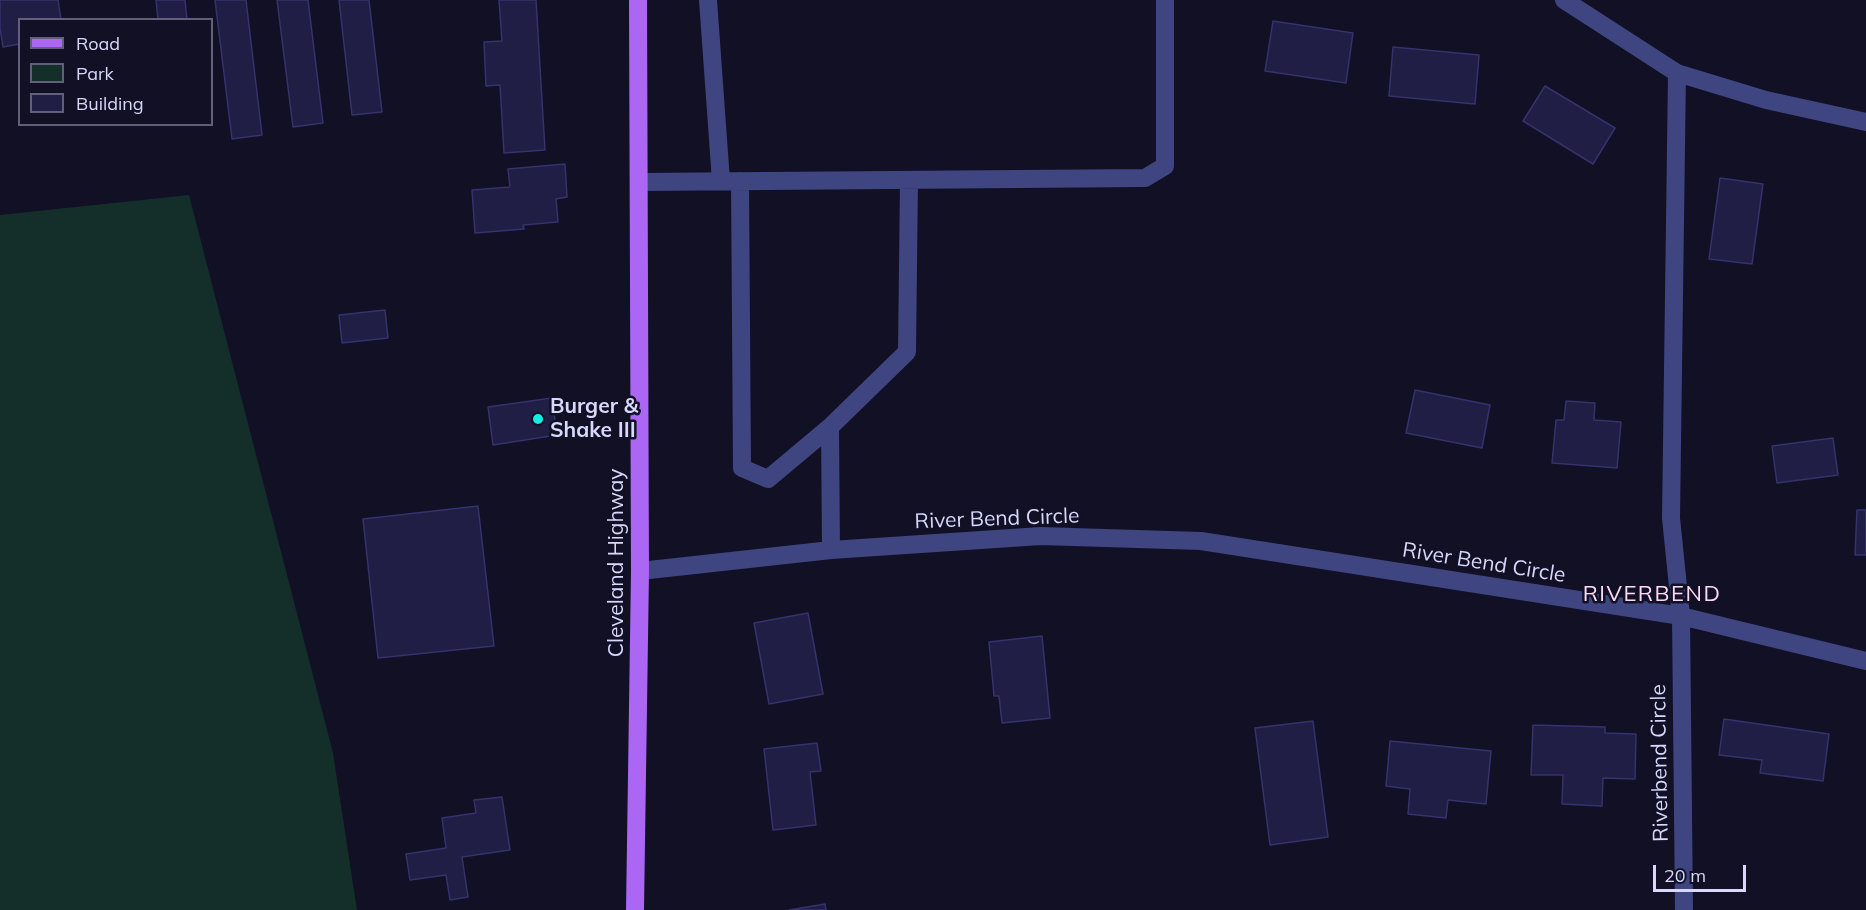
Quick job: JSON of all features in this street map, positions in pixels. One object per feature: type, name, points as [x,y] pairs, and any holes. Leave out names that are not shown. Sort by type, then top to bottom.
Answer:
[{"type":"main road","name":"Cleveland Highway","points":[[635,910],[640,571],[638,0]]},
{"type":"street","points":[[708,0],[721,181]]},
{"type":"street","points":[[639,182],[1145,178],[1165,166],[1165,0]]},
{"type":"street","points":[[1564,0],[1677,73],[1766,100],[1866,122]]},
{"type":"street","points":[[1677,73],[1671,518],[1681,616]]},
{"type":"street","points":[[740,181],[742,468],[768,479],[830,427],[907,352],[909,180]]},
{"type":"street","points":[[830,427],[831,550]]},
{"type":"street","name":"River Bend Circle","points":[[640,571],[831,550],[1041,537],[1201,541],[1681,616],[1866,661]]},
{"type":"street","name":"Riverbend Circle","points":[[1681,616],[1684,910]]},
{"type":"green space","points":[[189,195],[333,753],[357,910],[0,910],[0,215]]},
{"type":"building","points":[[0,0],[58,0],[61,18],[18,18],[18,44],[3,47]]},
{"type":"building","points":[[156,0],[185,0],[187,18],[158,18]]},
{"type":"building","points":[[215,0],[246,0],[262,135],[232,139]]},
{"type":"building","points":[[277,0],[308,0],[323,123],[293,127]]},
{"type":"building","points":[[339,0],[369,0],[382,112],[352,115]]},
{"type":"building","points":[[499,0],[536,0],[545,150],[504,153],[500,85],[486,86],[484,42],[502,41]]},
{"type":"building","points":[[1273,21],[1353,33],[1346,83],[1265,71]]},
{"type":"building","points":[[1393,47],[1479,55],[1475,104],[1389,96]]},
{"type":"building","points":[[1545,86],[1615,128],[1593,164],[1523,121]]},
{"type":"building","points":[[565,164],[567,197],[556,199],[558,222],[523,225],[524,229],[475,233],[472,190],[510,187],[508,169]]},
{"type":"building","points":[[1720,178],[1763,184],[1752,264],[1709,259]]},
{"type":"building","points":[[385,310],[388,338],[342,343],[339,315]]},
{"type":"building","points":[[1415,390],[1490,405],[1482,448],[1406,433]]},
{"type":"building","points":[[552,398],[557,435],[493,445],[488,407]]},
{"type":"building","points":[[1566,401],[1595,403],[1594,420],[1621,422],[1617,468],[1552,463],[1556,420],[1564,420]]},
{"type":"building","points":[[1833,438],[1838,475],[1777,483],[1772,446]]},
{"type":"building","points":[[478,506],[494,646],[378,658],[363,519]]},
{"type":"building","points":[[1857,510],[1866,510],[1866,555],[1855,555]]},
{"type":"building","points":[[808,613],[823,694],[769,704],[754,623]]},
{"type":"building","points":[[1042,636],[1050,718],[1002,723],[999,696],[994,696],[989,642]]},
{"type":"building","points":[[1724,719],[1829,734],[1823,781],[1760,773],[1762,760],[1719,755]]},
{"type":"building","points":[[1313,721],[1328,837],[1270,845],[1255,728]]},
{"type":"building","points":[[1533,725],[1605,727],[1605,733],[1636,734],[1635,779],[1603,778],[1602,806],[1562,804],[1563,775],[1531,775]]},
{"type":"building","points":[[1390,741],[1491,751],[1486,804],[1448,800],[1446,818],[1408,814],[1410,789],[1386,786]]},
{"type":"building","points":[[817,743],[821,771],[810,772],[816,825],[773,830],[764,749]]},
{"type":"building","points":[[502,797],[510,850],[462,857],[468,897],[450,900],[446,875],[410,880],[406,854],[446,848],[442,818],[476,813],[474,800]]},
{"type":"building","points":[[825,904],[826,910],[789,910]]},
{"type":"place","name":"Burger & Shake III","points":[[538,419]]},
{"type":"district","name":"RIVERBEND","points":[[1652,594]]}]
